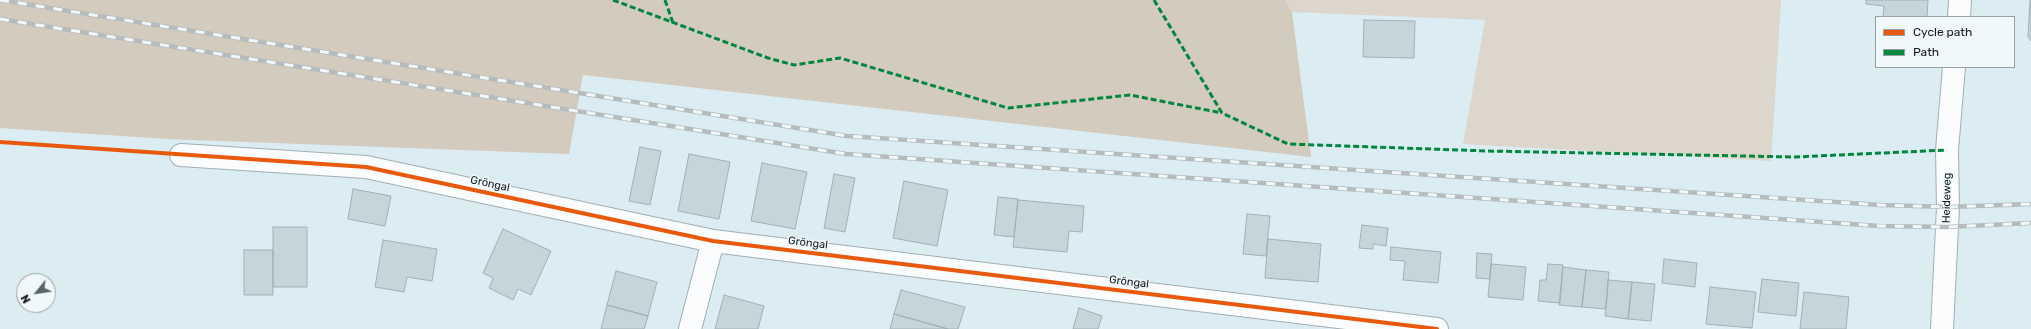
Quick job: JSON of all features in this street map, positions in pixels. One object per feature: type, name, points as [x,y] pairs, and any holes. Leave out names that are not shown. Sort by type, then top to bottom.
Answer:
[{"type":"street","points":[[1959,16],[1960,0]]},
{"type":"street","name":"Heideweg","points":[[1942,329],[1948,207],[1947,150],[1954,68]]},
{"type":"street","name":"Gröngal","points":[[181,155],[366,167],[713,240],[1437,329]]},
{"type":"street","points":[[690,329],[713,240]]},
{"type":"shaded area","points":[[0,0],[1285,0],[1292,12],[1311,157],[583,75],[569,154],[167,139],[0,128]]},
{"type":"shaded area","points":[[1285,0],[1781,0],[1771,161],[1463,144],[1485,20],[1292,12]]},
{"type":"building","points":[[1866,0],[1928,0],[1927,16],[1883,16],[1884,6],[1866,4]]},
{"type":"building","points":[[2031,0],[2031,41],[2028,37]]},
{"type":"building","points":[[1364,20],[1415,21],[1414,58],[1363,57]]},
{"type":"building","points":[[640,147],[661,151],[650,205],[629,201]]},
{"type":"building","points":[[689,154],[730,162],[719,219],[678,211]]},
{"type":"building","points":[[762,163],[807,172],[795,229],[751,221]]},
{"type":"building","points":[[834,174],[855,178],[845,232],[824,228]]},
{"type":"building","points":[[904,181],[948,190],[937,246],[893,238]]},
{"type":"building","points":[[353,189],[391,196],[385,226],[348,219]]},
{"type":"building","points":[[998,197],[1018,199],[1014,237],[994,235]]},
{"type":"building","points":[[1018,200],[1084,206],[1082,232],[1069,231],[1067,252],[1013,247]]},
{"type":"building","points":[[1247,214],[1270,216],[1266,256],[1243,254]]},
{"type":"building","points":[[1362,225],[1388,228],[1386,246],[1373,244],[1373,249],[1359,248]]},
{"type":"building","points":[[273,227],[307,227],[307,287],[273,287]]},
{"type":"building","points":[[503,229],[551,251],[531,295],[518,289],[513,300],[489,288],[493,278],[483,273]]},
{"type":"building","points":[[1268,239],[1321,244],[1318,282],[1265,278]]},
{"type":"building","points":[[383,240],[437,249],[432,281],[407,277],[404,292],[375,287]]},
{"type":"building","points":[[1391,247],[1441,252],[1438,283],[1403,280],[1405,261],[1390,260]]},
{"type":"building","points":[[244,250],[273,250],[273,295],[244,295]]},
{"type":"building","points":[[1477,253],[1492,254],[1490,279],[1476,278]]},
{"type":"building","points":[[1664,259],[1697,263],[1695,287],[1662,283]]},
{"type":"building","points":[[1491,264],[1526,267],[1523,300],[1488,297]]},
{"type":"building","points":[[1548,264],[1563,265],[1560,303],[1538,301],[1540,280],[1546,280]]},
{"type":"building","points":[[1563,267],[1586,270],[1582,307],[1559,305]]},
{"type":"building","points":[[1586,270],[1609,272],[1606,309],[1582,307]]},
{"type":"building","points":[[616,271],[657,282],[648,316],[607,305]]},
{"type":"building","points":[[1762,279],[1799,283],[1796,316],[1758,312]]},
{"type":"building","points":[[1608,280],[1632,282],[1628,319],[1605,316]]},
{"type":"building","points":[[1632,282],[1655,284],[1651,321],[1628,319]]},
{"type":"building","points":[[1710,287],[1756,292],[1752,328],[1706,324]]},
{"type":"building","points":[[901,290],[965,307],[958,329],[948,329],[894,314]]},
{"type":"building","points":[[1804,292],[1849,297],[1846,329],[1800,329]]},
{"type":"building","points":[[724,295],[764,306],[758,329],[715,329]]},
{"type":"building","points":[[607,305],[648,316],[644,329],[601,329]]},
{"type":"building","points":[[1079,308],[1102,316],[1098,329],[1073,329]]},
{"type":"building","points":[[894,314],[948,329],[890,329]]},
{"type":"railway","points":[[0,0],[847,136],[1880,205],[1948,207],[2031,204]]},
{"type":"railway","points":[[0,19],[846,154],[1879,226],[1947,227],[2031,223]]},
{"type":"marked path","points":[[613,0],[768,58],[794,65],[840,58],[1008,108],[1130,95],[1222,113]]},
{"type":"marked path","points":[[665,0],[673,23]]},
{"type":"marked path","points":[[1154,0],[1222,113],[1288,144],[1487,151],[1795,157],[1947,150]]},
{"type":"cycle path","points":[[0,142],[366,167],[713,241],[1437,329]]}]
